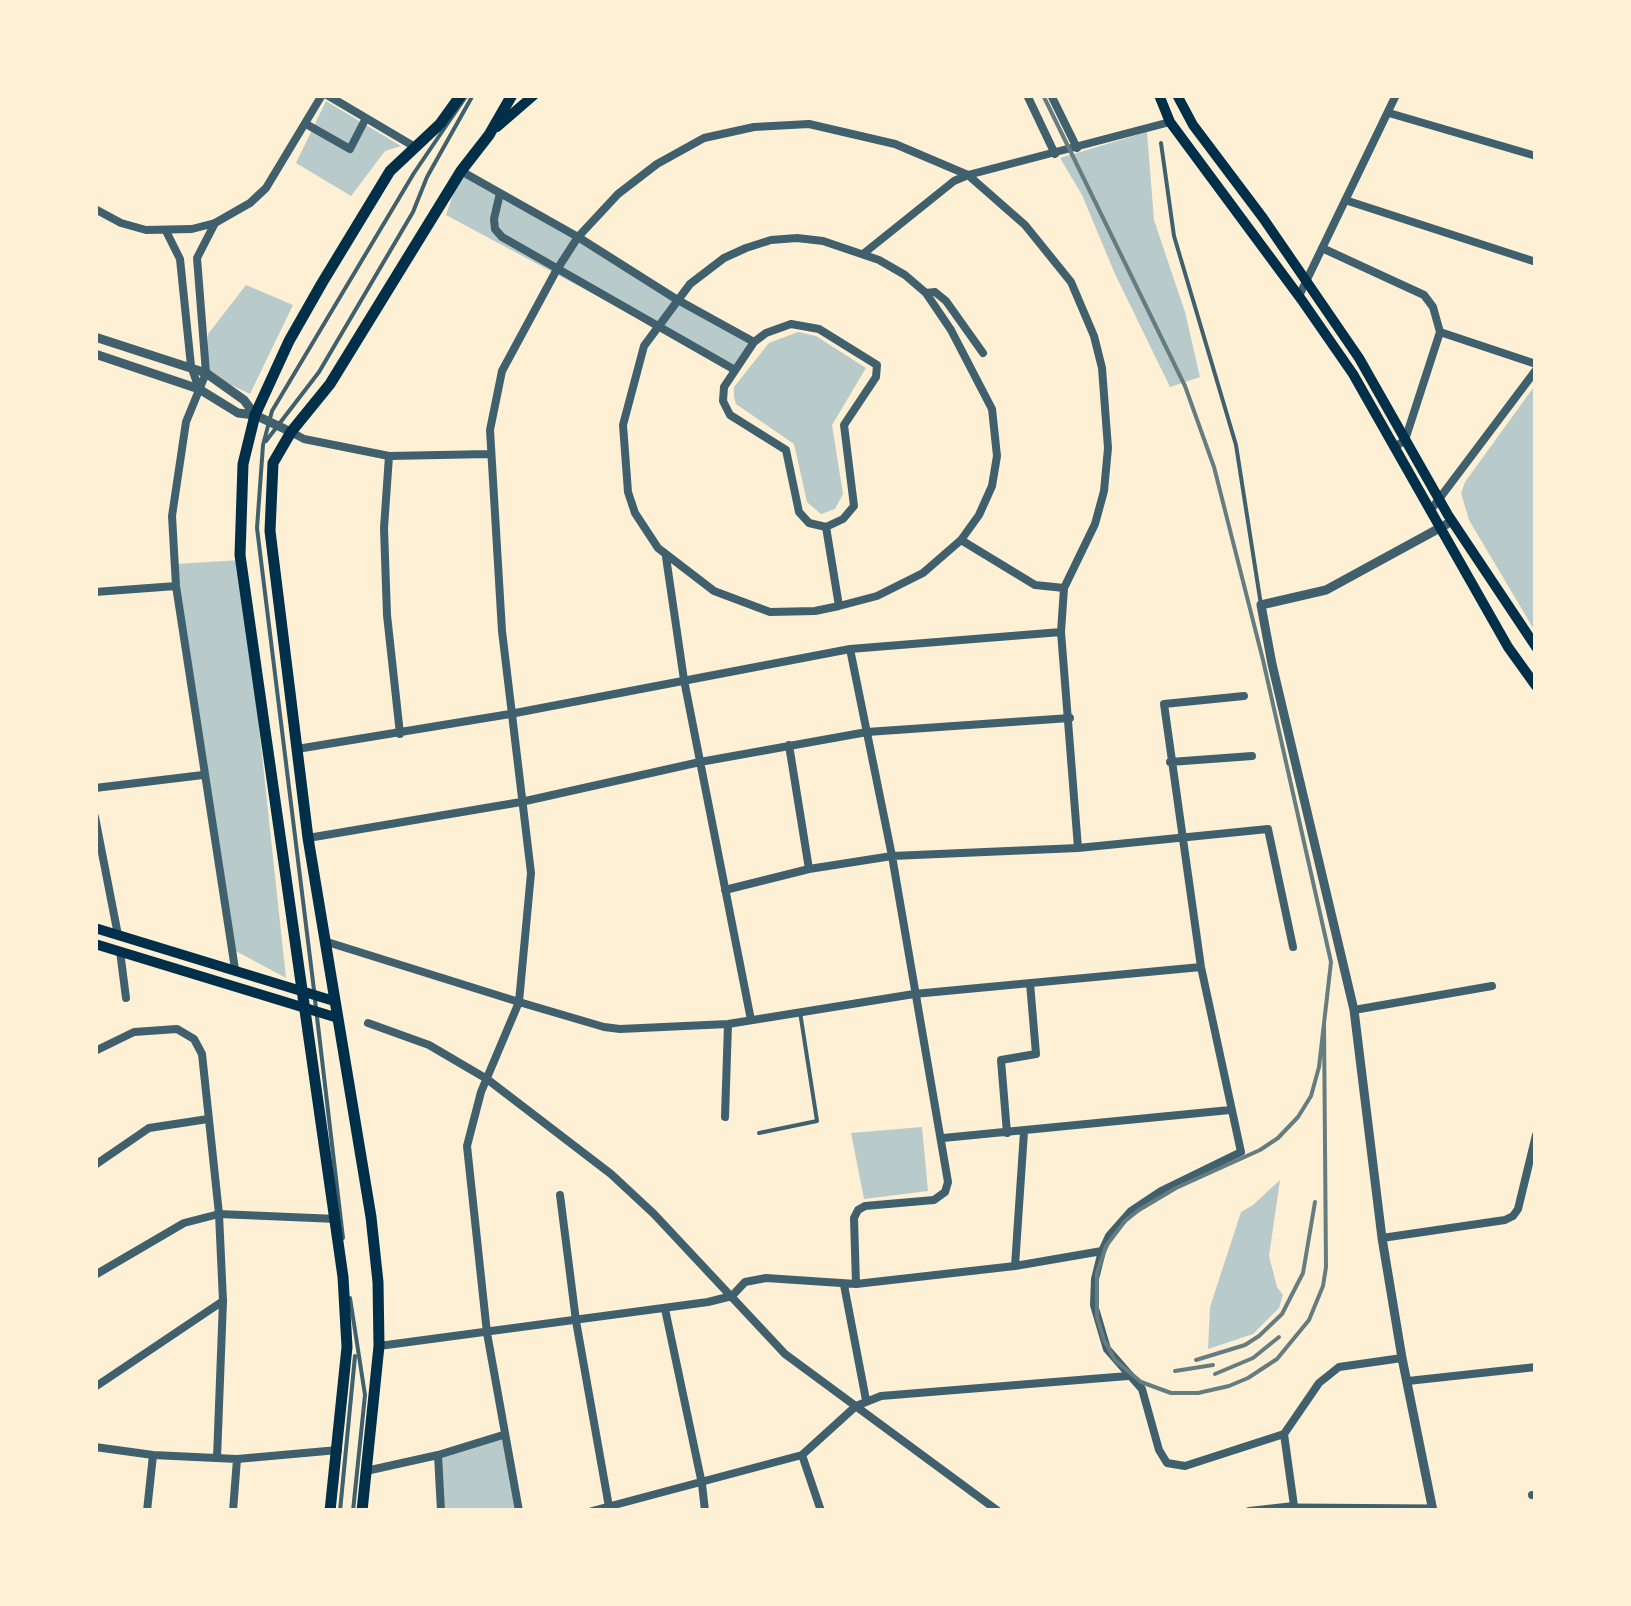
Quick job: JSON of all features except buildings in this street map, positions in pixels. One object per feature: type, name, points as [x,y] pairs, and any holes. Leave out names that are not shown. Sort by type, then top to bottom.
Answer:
[{"type":"main road","points":[[330,1511],[346,1348],[337,1219],[309,993],[240,555],[243,464],[255,415],[289,341],[390,171],[467,95]]},
{"type":"main road","points":[[362,1511],[379,1346],[378,1282],[371,1217],[308,838],[270,531],[273,463],[291,432],[330,384],[512,95]]},
{"type":"main road","points":[[489,135],[534,95]]},
{"type":"main road","points":[[1159,95],[1170,122],[1299,296],[1536,647]]},
{"type":"main road","points":[[1176,95],[1193,125],[1264,218],[1359,358],[1430,511],[1508,647],[1536,686]]},
{"type":"main road","points":[[95,928],[334,1001]]},
{"type":"main road","points":[[95,944],[338,1018]]},
{"type":"street","points":[[95,209],[134,226],[166,230],[215,224],[250,203],[266,188],[325,95],[415,147]]},
{"type":"street","points":[[1027,95],[1055,154]]},
{"type":"street","points":[[1051,95],[1077,148]]},
{"type":"street","points":[[1299,296],[1396,95]]},
{"type":"street","points":[[1389,113],[1536,156]]},
{"type":"street","points":[[306,124],[350,148],[366,118]]},
{"type":"street","points":[[863,254],[954,181],[1170,122]]},
{"type":"street","points":[[518,1511],[487,1333],[467,1146],[487,1079],[519,1002],[531,873],[510,714],[490,430],[502,371],[556,271],[578,238],[618,194],[657,164],[704,138],[754,126],[809,124],[895,144],[968,175],[1025,225],[1070,282],[1094,336],[1102,368],[1108,448],[1096,524],[1064,588],[1061,632],[1078,848]]},
{"type":"street","points":[[461,171],[754,342]]},
{"type":"street","points":[[500,193],[495,230],[556,271],[734,370]]},
{"type":"street","points":[[1345,200],[1536,262]]},
{"type":"street","points":[[215,224],[197,258],[200,389],[186,422],[172,516],[176,586],[235,969]]},
{"type":"street","points":[[166,230],[180,259],[200,389]]},
{"type":"street","points":[[771,240],[823,241],[863,254],[905,275],[926,293],[982,389],[996,430],[998,456],[992,486],[979,515],[961,540],[924,573],[900,587],[839,606],[790,612],[753,608],[714,591],[658,548],[635,512],[628,492],[623,424],[639,362],[656,326],[690,284],[724,258],[771,240]]},
{"type":"street","points":[[1322,248],[1424,295],[1433,307],[1440,332],[1400,443]]},
{"type":"street","points":[[926,293],[935,292],[946,301],[983,353]]},
{"type":"street","points":[[799,324],[818,329],[877,365],[876,377],[844,425],[854,506],[844,519],[826,527],[809,523],[799,512],[786,450],[726,410],[722,391],[754,342],[777,328],[799,324]]},
{"type":"street","points":[[1430,511],[1536,367],[1440,332]]},
{"type":"street","points":[[95,337],[199,371],[244,400],[255,415]]},
{"type":"street","points":[[95,354],[200,389],[238,413],[255,415],[304,439],[389,456],[490,454]]},
{"type":"street","points":[[389,456],[385,563],[400,734]]},
{"type":"street","points":[[1248,1511],[1294,1506],[1433,1509],[1382,1238],[1354,1010],[1261,605],[1326,590],[1452,521]]},
{"type":"street","points":[[826,527],[839,606]]},
{"type":"street","points":[[961,540],[1035,585],[1064,588]]},
{"type":"street","points":[[666,556],[684,680],[751,1020]]},
{"type":"street","points":[[95,592],[176,586]]},
{"type":"street","points":[[298,749],[400,734],[850,650],[1061,632]]},
{"type":"street","points":[[850,650],[892,856],[948,1182],[934,1200],[865,1206],[858,1210],[854,1218],[856,1284]]},
{"type":"street","points":[[1244,696],[1164,704],[1201,967],[1241,1149],[1238,1154],[1144,1200],[1119,1224],[1102,1251],[1095,1278],[1095,1317],[1107,1349],[1142,1389],[1162,1458],[1174,1467],[1284,1434],[1331,1371],[1402,1358]]},
{"type":"street","points":[[308,838],[521,802],[700,762],[866,732],[1070,718]]},
{"type":"street","points":[[789,746],[810,869]]},
{"type":"street","points":[[1170,762],[1252,756]]},
{"type":"street","points":[[95,788],[203,775]]},
{"type":"street","points":[[95,816],[118,934]]},
{"type":"street","points":[[725,890],[810,869],[892,856],[1078,848],[1270,830],[1293,948]]},
{"type":"street","points":[[324,940],[604,1027],[728,1024],[914,994],[1201,967]]},
{"type":"street","points":[[120,951],[126,998]]},
{"type":"street","points":[[1007,1134],[1002,1060],[1036,1054],[1030,983]]},
{"type":"street","points":[[1354,1010],[1492,986]]},
{"type":"street","points":[[368,1023],[429,1045],[487,1079],[611,1174],[784,1354],[998,1511]]},
{"type":"street","points":[[725,1117],[728,1024]]},
{"type":"street","points":[[95,1051],[134,1032],[177,1029],[194,1039],[202,1054],[219,1214],[223,1301],[217,1458]]},
{"type":"street","points":[[943,1138],[1230,1110]]},
{"type":"street","points":[[95,1166],[149,1128],[208,1119]]},
{"type":"street","points":[[1015,1266],[1024,1132]]},
{"type":"street","points":[[1382,1238],[1513,1216],[1536,1134]]},
{"type":"street","points":[[560,1195],[576,1321],[609,1508]]},
{"type":"street","points":[[96,1273],[184,1223],[219,1214],[337,1219]]},
{"type":"street","points":[[379,1346],[664,1309],[732,1296],[745,1282],[766,1278],[844,1285],[1015,1266],[1102,1251]]},
{"type":"street","points":[[844,1285],[866,1400]]},
{"type":"street","points":[[95,1387],[223,1301]]},
{"type":"street","points":[[664,1309],[702,1484],[704,1511]]},
{"type":"street","points":[[1408,1381],[1536,1367]]},
{"type":"street","points":[[592,1511],[802,1455],[856,1406],[880,1396],[1128,1376]]},
{"type":"street","points":[[1284,1434],[1294,1506]]},
{"type":"street","points":[[366,1471],[503,1435]]},
{"type":"street","points":[[95,1447],[154,1455],[237,1459],[338,1450]]},
{"type":"street","points":[[147,1511],[154,1455]]},
{"type":"street","points":[[438,1455],[441,1511]]},
{"type":"street","points":[[802,1455],[821,1511]]},
{"type":"street","points":[[233,1511],[237,1459]]},
{"type":"lane","points":[[263,445],[273,424],[319,372],[414,212],[426,177],[467,95]]},
{"type":"lane","points":[[309,993],[257,528],[263,445],[414,173],[467,95]]},
{"type":"lane","points":[[1161,143],[1174,236],[1236,444],[1261,605]]},
{"type":"lane","points":[[311,1011],[355,1347],[365,1395],[354,1511]]},
{"type":"lane","points":[[759,1134],[817,1121],[800,1012]]},
{"type":"lane","points":[[340,1511],[355,1347]]},
{"type":"shaded area","points":[[326,101],[401,146],[385,151],[351,196],[296,163]]},
{"type":"shaded area","points":[[1147,132],[1154,220],[1185,312],[1200,377],[1170,387],[1082,195],[1060,158]]},
{"type":"shaded area","points":[[461,171],[754,342],[735,370],[446,215]]},
{"type":"shaded area","points":[[246,285],[293,305],[250,394],[206,373],[208,334]]},
{"type":"shaded area","points":[[798,332],[816,336],[866,368],[832,425],[843,494],[835,509],[821,514],[807,502],[794,444],[736,404],[734,397],[734,387],[769,343]]},
{"type":"shaded area","points":[[1536,384],[1536,633],[1469,520],[1461,493]]},
{"type":"shaded area","points":[[241,560],[286,978],[232,949],[175,564]]},
{"type":"shaded area","points":[[922,1127],[928,1191],[864,1199],[851,1133]]},
{"type":"shaded area","points":[[1280,1180],[1269,1256],[1283,1295],[1279,1308],[1253,1334],[1208,1349],[1210,1307],[1241,1212]]},
{"type":"shaded area","points":[[503,1435],[519,1511],[441,1511],[438,1455]]},
{"type":"railway","points":[[1043,95],[1185,386],[1214,467],[1263,660],[1331,962],[1319,1067],[1311,1096],[1298,1117],[1260,1150],[1176,1188],[1139,1210],[1106,1246],[1097,1273],[1097,1317],[1115,1360],[1141,1382],[1171,1393],[1198,1393],[1229,1386],[1277,1359],[1309,1320],[1326,1267],[1324,1024]]},
{"type":"railway","points":[[1196,1360],[1245,1345],[1282,1314],[1303,1273],[1315,1202]]},
{"type":"railway","points":[[1215,1374],[1253,1358],[1279,1337]]},
{"type":"railway","points":[[1175,1371],[1213,1365]]}]
